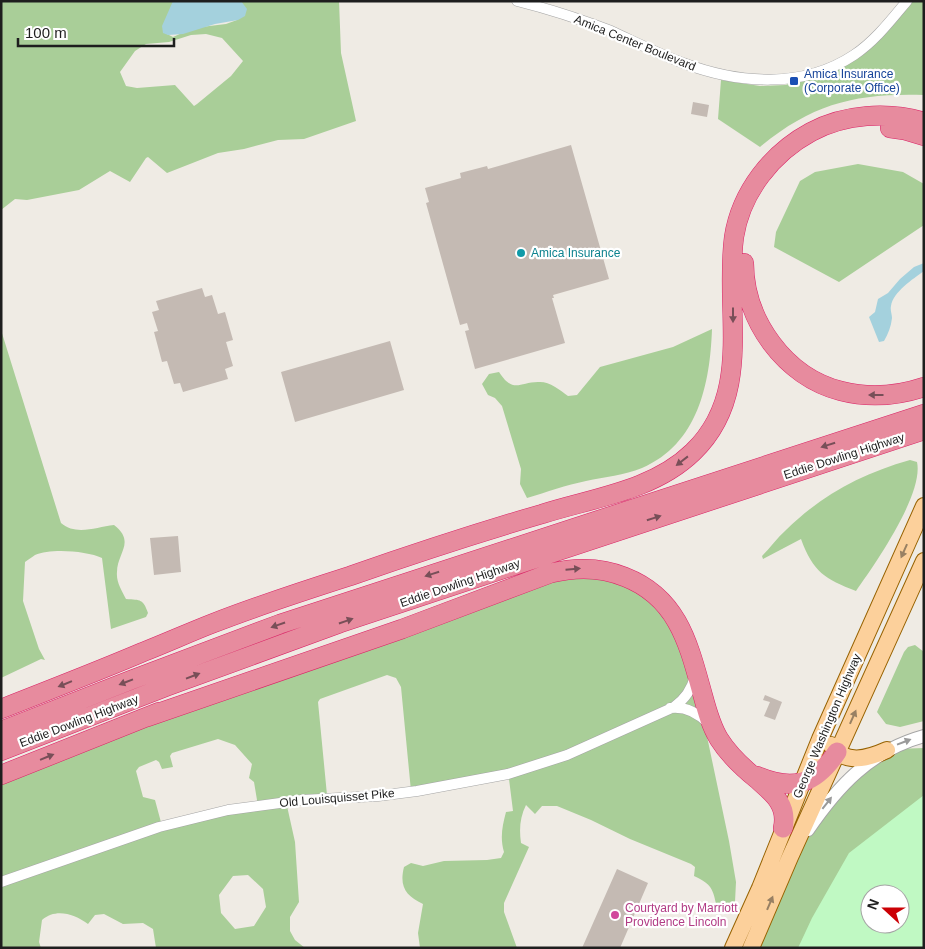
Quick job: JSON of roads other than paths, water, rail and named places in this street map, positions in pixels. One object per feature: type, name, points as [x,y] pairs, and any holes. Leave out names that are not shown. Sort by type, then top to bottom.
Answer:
[{"type":"highway","points":[[1,709],[252,609],[543,513],[638,485],[672,469],[690,455],[706,438],[717,419],[727,394],[733,357],[733,261],[735,234],[741,210],[758,179],[789,146],[827,124],[849,118],[882,116],[905,117],[924,122]]},
{"type":"highway","points":[[924,136],[893,128],[861,128],[831,135],[804,149],[780,170],[761,195],[748,226],[744,273],[749,299],[760,326],[783,356],[802,372],[829,388],[856,394],[873,396],[895,394],[924,387]]},
{"type":"highway","name":"Eddie Dowling Highway","points":[[1,731],[280,624],[924,414]]},
{"type":"highway","name":"Eddie Dowling Highway","points":[[1,752],[168,686],[314,632],[924,430]]},
{"type":"highway","points":[[142,653],[288,604],[681,484],[761,467]]},
{"type":"highway","points":[[1,775],[539,565],[608,534]]},
{"type":"highway","points":[[148,717],[410,626],[551,574],[570,569],[611,572],[649,590],[666,606],[679,623],[688,643],[715,732],[730,754],[745,770],[772,792],[779,801],[784,812],[784,828]]},
{"type":"highway","points":[[745,770],[779,783],[790,785],[801,783],[820,773],[837,752]]},
{"type":"main road","name":"George Washington Highway","points":[[733,948],[824,729],[924,506]]},
{"type":"main road","name":"George Washington Highway","points":[[751,948],[790,857],[924,561]]},
{"type":"main road","points":[[824,729],[828,741],[837,752],[847,758],[859,759],[870,757],[886,750]]},
{"type":"street","name":"Amica Center Boulevard","points":[[517,1],[584,21],[693,66],[741,78],[769,80],[808,76],[842,62],[868,44],[907,1]]},
{"type":"street","name":"Old Louisquisset Pike","points":[[1,882],[153,829],[228,810],[302,800],[378,796],[417,791],[508,774],[567,755],[669,709],[686,697],[694,682],[696,670]]},
{"type":"street","points":[[669,709],[690,710],[701,717],[715,732]]},
{"type":"street","points":[[790,857],[818,814],[837,791],[863,767],[886,750],[924,736]]},
{"type":"water","points":[[173,1],[241,1],[247,9],[245,16],[238,20],[215,24],[183,34],[168,35],[163,33],[162,26]]},
{"type":"water","points":[[924,263],[924,271],[904,286],[895,296],[891,308],[892,318],[888,333],[884,341],[879,342],[869,317],[875,312],[878,299],[888,293],[914,267]]},
{"type":"place","name":"Amica Insurance (Corporate Office)","points":[[794,81]]},
{"type":"place","name":"Amica Insurance","points":[[521,253]]},
{"type":"place","name":"Courtyard by Marriott Providence Lincoln","points":[[615,915]]}]
